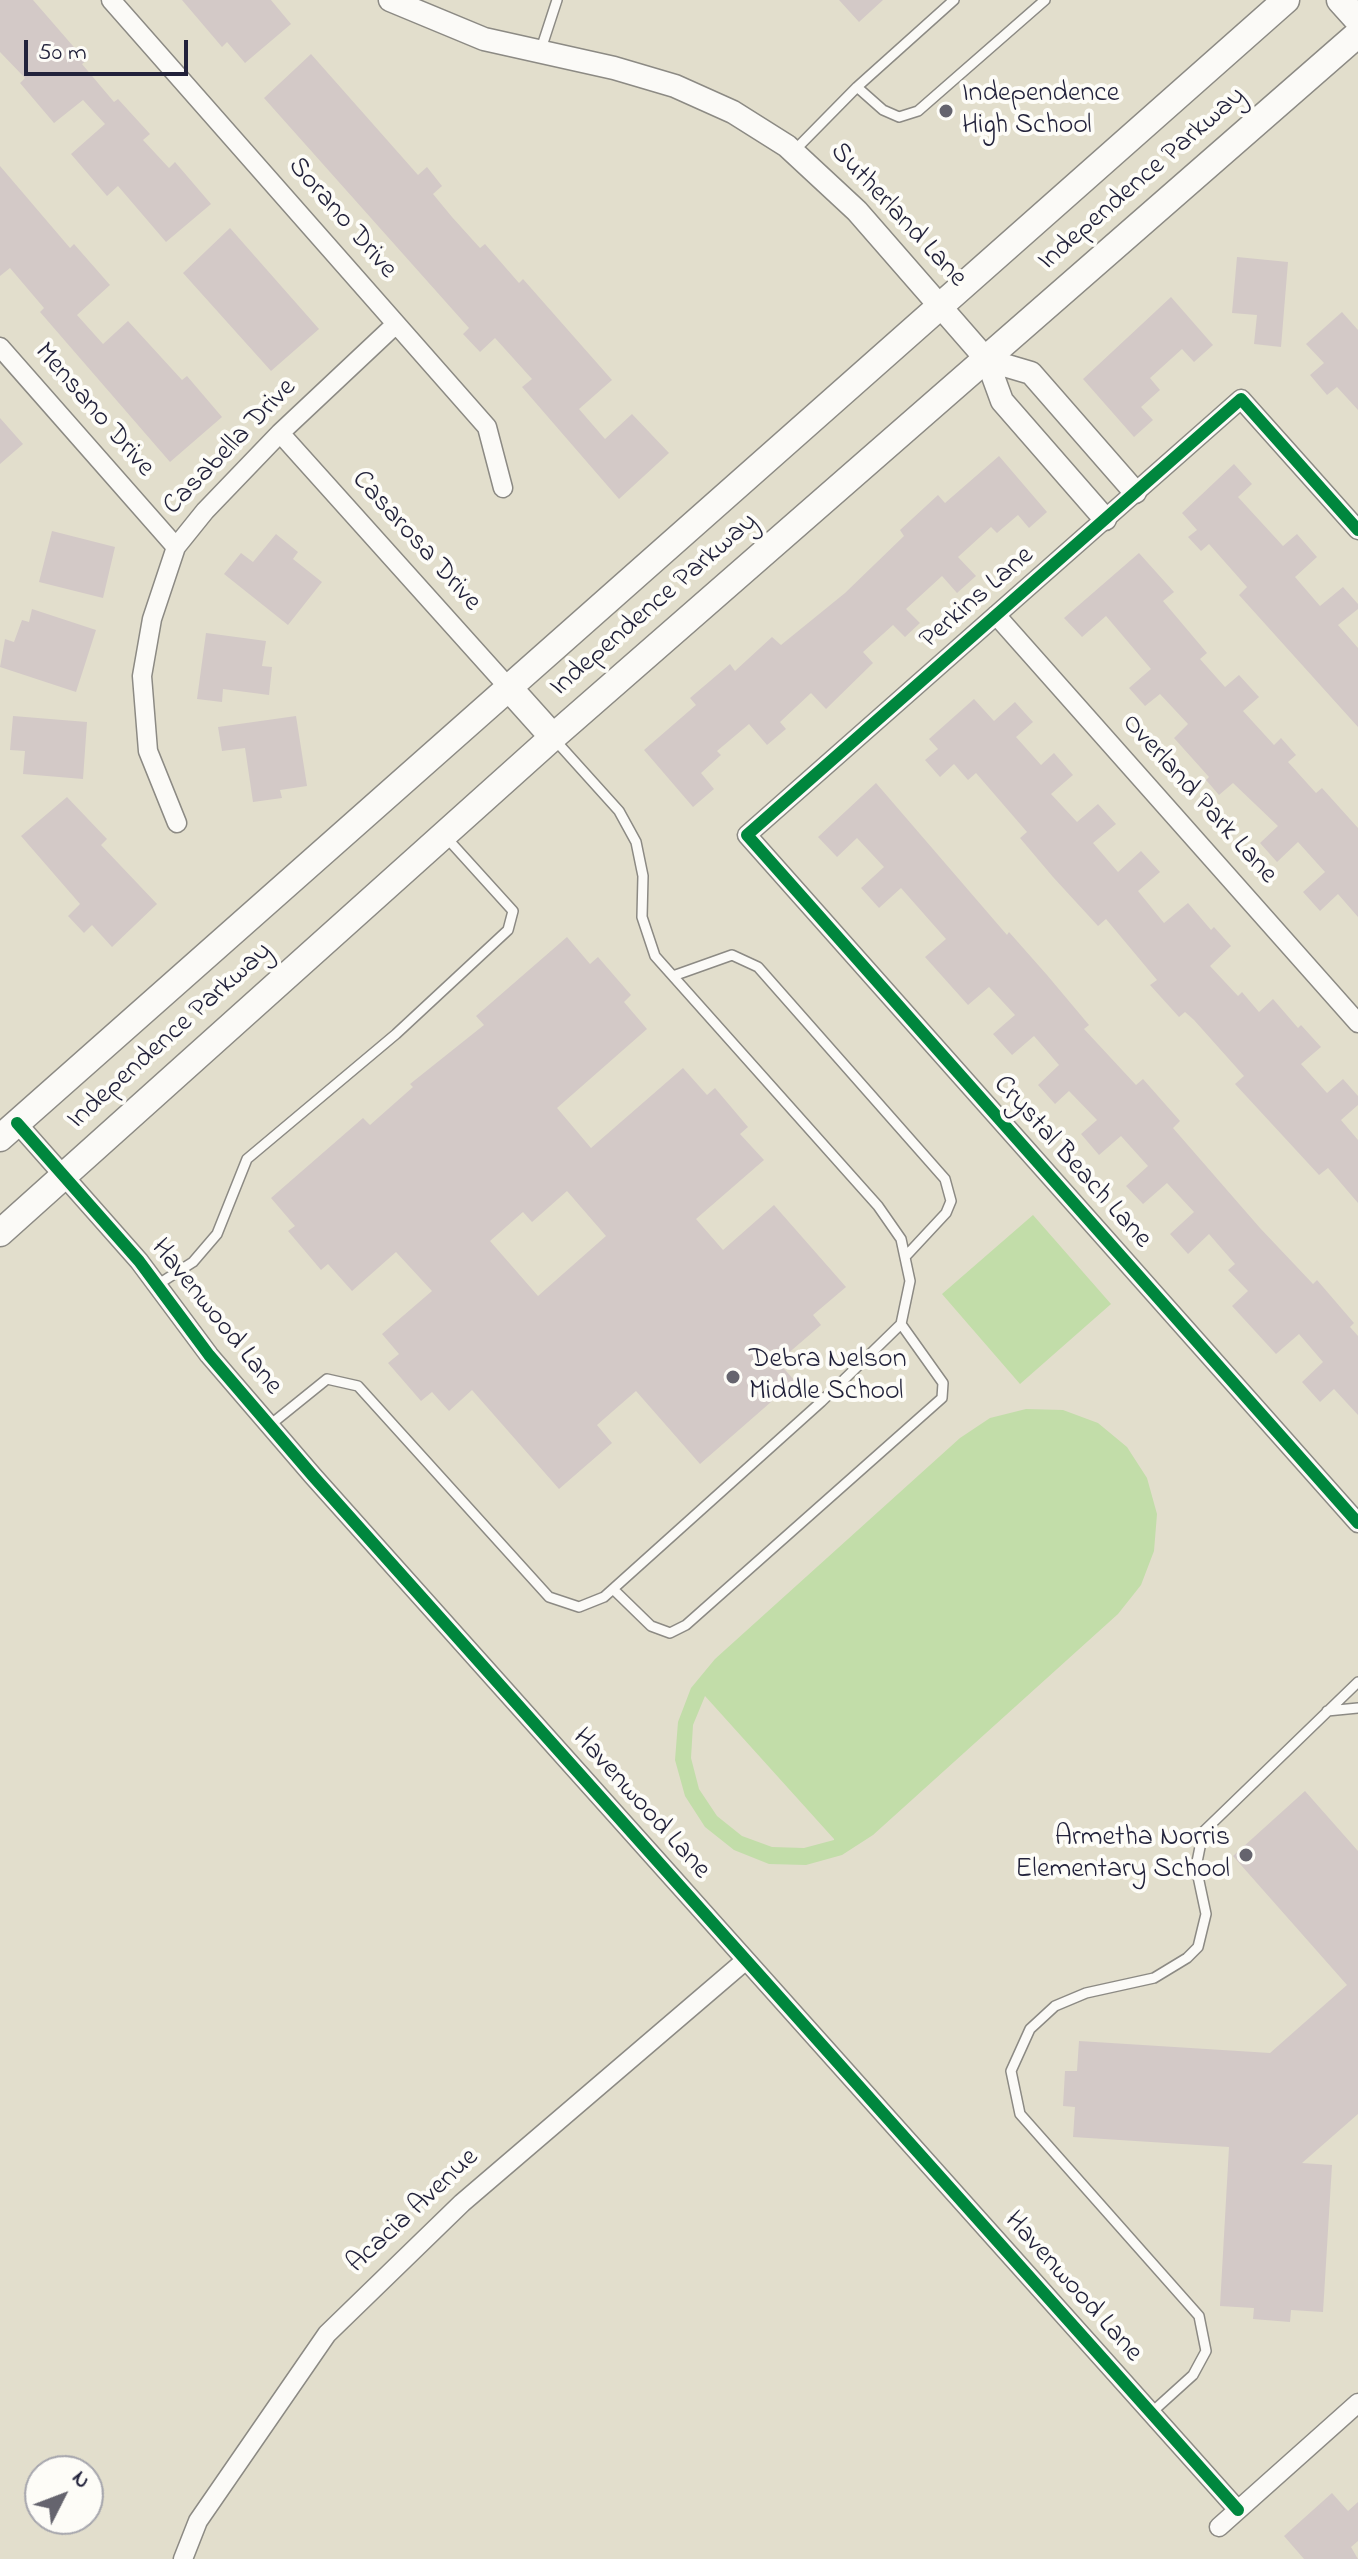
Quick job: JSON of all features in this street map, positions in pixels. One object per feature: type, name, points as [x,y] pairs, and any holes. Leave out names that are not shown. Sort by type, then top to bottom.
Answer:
[{"type":"main road","name":"Independence Parkway","points":[[8,1131],[1286,0]]},
{"type":"main road","points":[[1340,0],[1358,20]]},
{"type":"main road","name":"Independence Parkway","points":[[0,1233],[553,737],[1358,34]]},
{"type":"main road","points":[[509,688],[553,737]]},
{"type":"street","name":"Sorano Drive","points":[[111,0],[487,427],[503,488]]},
{"type":"street","name":"Sutherland Lane","points":[[390,0],[464,33],[675,86],[733,112],[793,152],[846,199],[987,360],[1002,401],[1105,519]]},
{"type":"street","name":"Casabella Drive","points":[[177,823],[148,751],[142,676],[152,619],[176,547],[205,511],[280,433],[396,324]]},
{"type":"street","name":"Mensano Drive","points":[[0,347],[176,547]]},
{"type":"street","points":[[987,360],[1031,373],[1135,492]]},
{"type":"street","name":"Perkins Lane","points":[[747,835],[1241,399],[1358,530]]},
{"type":"street","name":"Casarosa Drive","points":[[280,433],[509,688]]},
{"type":"street","name":"Overland Park Lane","points":[[996,615],[1358,1023]]},
{"type":"street","name":"Crystal Beach Lane","points":[[747,835],[1358,1523]]},
{"type":"street","name":"Havenwood Lane","points":[[8,1131],[64,1176],[270,1425],[1238,2510]]},
{"type":"street","name":"Acacia Avenue","points":[[183,2559],[198,2521],[327,2334],[462,2203],[746,1960]]},
{"type":"street","points":[[1219,2527],[1355,2411]]},
{"type":"lane","points":[[540,52],[557,0]]},
{"type":"lane","points":[[793,152],[857,87],[954,0]]},
{"type":"lane","points":[[857,87],[883,110],[899,117],[918,111],[1045,0]]},
{"type":"lane","points":[[270,1425],[327,1379],[358,1386],[549,1597],[579,1607],[613,1589],[821,1402],[901,1324],[910,1281],[901,1239],[878,1206],[655,956],[642,917],[643,876],[636,842],[619,811],[553,737]]},
{"type":"lane","points":[[157,1285],[193,1262],[217,1234],[247,1159],[396,1034],[508,930],[513,911],[444,835]]},
{"type":"lane","points":[[673,976],[732,955],[758,967],[945,1179],[951,1201],[946,1213],[905,1257]]},
{"type":"lane","points":[[613,1589],[651,1626],[670,1633],[686,1625],[942,1398],[943,1383],[901,1324]]},
{"type":"lane","points":[[1151,2413],[1193,2375],[1206,2351],[1199,2316],[1020,2114],[1011,2071],[1030,2029],[1055,2006],[1086,1993],[1154,1978],[1187,1958],[1198,1947],[1206,1914],[1196,1867],[1203,1832],[1358,1682]]},
{"type":"lane","points":[[1327,1711],[1358,1708]]},
{"type":"green space","points":[[1033,1215],[1111,1304],[1020,1384],[942,1294]]},
{"type":"green space","points":[[1026,1409],[1063,1410],[1098,1423],[1127,1447],[1147,1478],[1157,1514],[1154,1551],[1141,1585],[1118,1614],[873,1835],[842,1855],[806,1865],[769,1864],[734,1850],[705,1827],[685,1796],[675,1760],[678,1722],[691,1688],[715,1659],[960,1438],[990,1418]],"holes":[[[705,1696],[834,1839],[804,1848],[772,1847],[742,1836],[717,1816],[699,1789],[691,1758],[693,1725]]]},
{"type":"building","points":[[0,0],[33,0],[86,61],[82,64],[114,102],[118,99],[150,134],[143,140],[169,168],[175,162],[211,204],[166,242],[118,186],[107,196],[71,154],[105,124],[83,100],[54,123],[20,83],[25,78],[0,52]]},
{"type":"building","points":[[182,0],[271,0],[291,24],[245,63],[227,42],[222,47]]},
{"type":"building","points":[[839,0],[883,0],[859,22]]},
{"type":"building","points":[[311,54],[418,175],[427,167],[442,186],[433,194],[452,217],[480,248],[485,244],[519,283],[523,279],[612,380],[579,409],[605,439],[632,414],[669,453],[619,499],[522,387],[532,379],[495,338],[480,352],[463,334],[469,328],[264,98]]},
{"type":"building","points":[[0,166],[70,248],[74,244],[110,285],[77,315],[103,344],[128,321],[182,380],[187,376],[222,417],[170,462],[40,312],[44,308],[10,268],[0,276]]},
{"type":"building","points":[[230,228],[319,329],[271,371],[183,273]]},
{"type":"building","points":[[1237,257],[1288,262],[1281,347],[1254,344],[1257,315],[1232,313]]},
{"type":"building","points":[[1171,297],[1213,345],[1194,362],[1182,349],[1150,378],[1160,390],[1141,407],[1153,420],[1134,437],[1083,379]]},
{"type":"building","points":[[1342,312],[1358,330],[1358,410],[1337,387],[1327,395],[1310,375],[1324,363],[1306,344]]},
{"type":"building","points":[[0,418],[23,444],[0,464]]},
{"type":"building","points":[[999,456],[1047,512],[1029,528],[1018,515],[997,533],[991,527],[958,557],[976,576],[957,593],[942,576],[906,609],[920,623],[905,637],[893,625],[863,652],[873,663],[826,709],[811,693],[780,722],[786,729],[767,745],[749,724],[717,751],[721,755],[701,773],[714,789],[693,807],[644,750],[696,705],[690,698],[730,664],[735,671],[772,637],[781,645],[845,593],[904,536],[900,530],[938,495],[945,503]]},
{"type":"building","points":[[1234,464],[1252,484],[1238,497],[1283,546],[1297,534],[1317,557],[1295,577],[1320,606],[1343,587],[1358,604],[1358,609],[1338,625],[1358,648],[1358,727],[1239,595],[1247,587],[1209,544],[1201,551],[1188,537],[1197,530],[1182,513]]},
{"type":"building","points":[[52,531],[115,547],[103,598],[39,582]]},
{"type":"building","points":[[276,534],[298,552],[293,559],[322,582],[288,625],[224,574],[241,553],[253,562]]},
{"type":"building","points":[[1139,553],[1174,592],[1163,601],[1207,653],[1200,659],[1225,687],[1239,675],[1259,697],[1243,711],[1274,745],[1281,738],[1296,755],[1288,762],[1316,793],[1322,788],[1358,828],[1358,917],[1338,894],[1320,911],[1303,892],[1325,872],[1298,842],[1277,862],[1260,843],[1278,826],[1233,783],[1219,795],[1206,780],[1209,777],[1174,738],[1188,724],[1160,694],[1145,706],[1129,688],[1151,669],[1106,616],[1082,637],[1064,618]]},
{"type":"building","points":[[32,609],[96,630],[76,692],[0,667],[5,639],[14,642],[22,620],[29,622]]},
{"type":"building","points":[[206,633],[266,641],[262,666],[272,667],[269,695],[223,689],[222,702],[197,699]]},
{"type":"building","points":[[974,699],[994,721],[1015,702],[1033,722],[1016,737],[1041,765],[1054,753],[1073,775],[1051,794],[1077,822],[1098,804],[1116,824],[1093,843],[1118,872],[1141,851],[1160,872],[1138,891],[1164,923],[1188,903],[1211,930],[1214,927],[1231,946],[1210,966],[1238,996],[1242,992],[1259,1012],[1273,999],[1298,1028],[1301,1025],[1321,1047],[1301,1064],[1327,1093],[1343,1079],[1358,1096],[1358,1105],[1341,1120],[1358,1140],[1358,1203],[1328,1168],[1319,1175],[1235,1084],[1244,1076],[1194,1020],[1185,1012],[1179,1017],[1150,985],[1157,980],[1106,919],[1098,926],[1053,877],[1020,838],[1027,832],[976,773],[968,780],[954,764],[940,777],[925,760],[938,749],[929,739]]},
{"type":"building","points":[[13,716],[87,722],[83,779],[23,774],[25,751],[10,750]]},
{"type":"building","points":[[296,716],[307,786],[280,790],[282,798],[253,802],[245,748],[222,751],[218,727]]},
{"type":"building","points":[[876,783],[1007,935],[1009,932],[1047,975],[1089,1025],[1084,1029],[1136,1085],[1143,1079],[1180,1121],[1173,1128],[1260,1228],[1313,1284],[1317,1280],[1354,1323],[1350,1327],[1358,1336],[1358,1415],[1334,1389],[1320,1402],[1302,1382],[1323,1362],[1299,1334],[1276,1354],[1232,1306],[1248,1291],[1228,1270],[1235,1264],[1209,1234],[1188,1254],[1170,1234],[1194,1212],[1167,1183],[1143,1204],[1126,1186],[1148,1166],[1121,1136],[1099,1155],[1081,1134],[1097,1120],[1069,1091],[1055,1104],[1038,1085],[1059,1065],[1034,1036],[1012,1055],[993,1034],[1015,1015],[989,987],[968,1005],[925,957],[946,939],[901,888],[879,908],[861,888],[884,867],[857,838],[837,857],[818,837]]},
{"type":"building","points":[[67,797],[107,839],[101,845],[157,904],[112,947],[92,925],[84,933],[68,916],[80,904],[21,836]]},
{"type":"building","points":[[567,937],[590,964],[598,957],[631,995],[624,1002],[647,1029],[557,1108],[591,1148],[683,1068],[707,1095],[715,1088],[748,1127],[740,1134],[764,1160],[696,1219],[723,1250],[774,1205],[846,1287],[813,1315],[821,1325],[778,1362],[795,1381],[700,1464],[636,1391],[597,1425],[612,1443],[559,1489],[472,1390],[449,1411],[432,1392],[421,1401],[388,1363],[399,1354],[382,1334],[432,1291],[396,1252],[352,1291],[328,1264],[321,1270],[288,1231],[295,1226],[271,1198],[363,1118],[370,1125],[413,1087],[410,1084],[484,1025],[476,1016]],"holes":[[[567,1191],[606,1236],[538,1296],[490,1241],[523,1212],[532,1222]]]},
{"type":"building","points":[[1305,1791],[1358,1851],[1358,2114],[1302,2163],[1332,2165],[1323,2312],[1291,2310],[1290,2322],[1253,2319],[1254,2308],[1220,2306],[1229,2147],[1073,2137],[1075,2107],[1063,2106],[1065,2071],[1077,2071],[1079,2041],[1270,2053],[1347,1985],[1233,1856]]},
{"type":"building","points":[[1332,2493],[1348,2511],[1358,2502],[1358,2541],[1351,2547],[1358,2559],[1304,2559],[1284,2536]]},
{"type":"cycle path","points":[[1358,530],[1241,399],[747,835],[1358,1523]]},
{"type":"cycle path","points":[[17,1123],[139,1261],[209,1355],[313,1476],[1238,2510]]},
{"type":"place","name":"Independence High School","points":[[946,111]]},
{"type":"place","name":"Debra Nelson Middle School","points":[[733,1377]]},
{"type":"place","name":"Armetha Norris Elementary School","points":[[1246,1855]]}]
